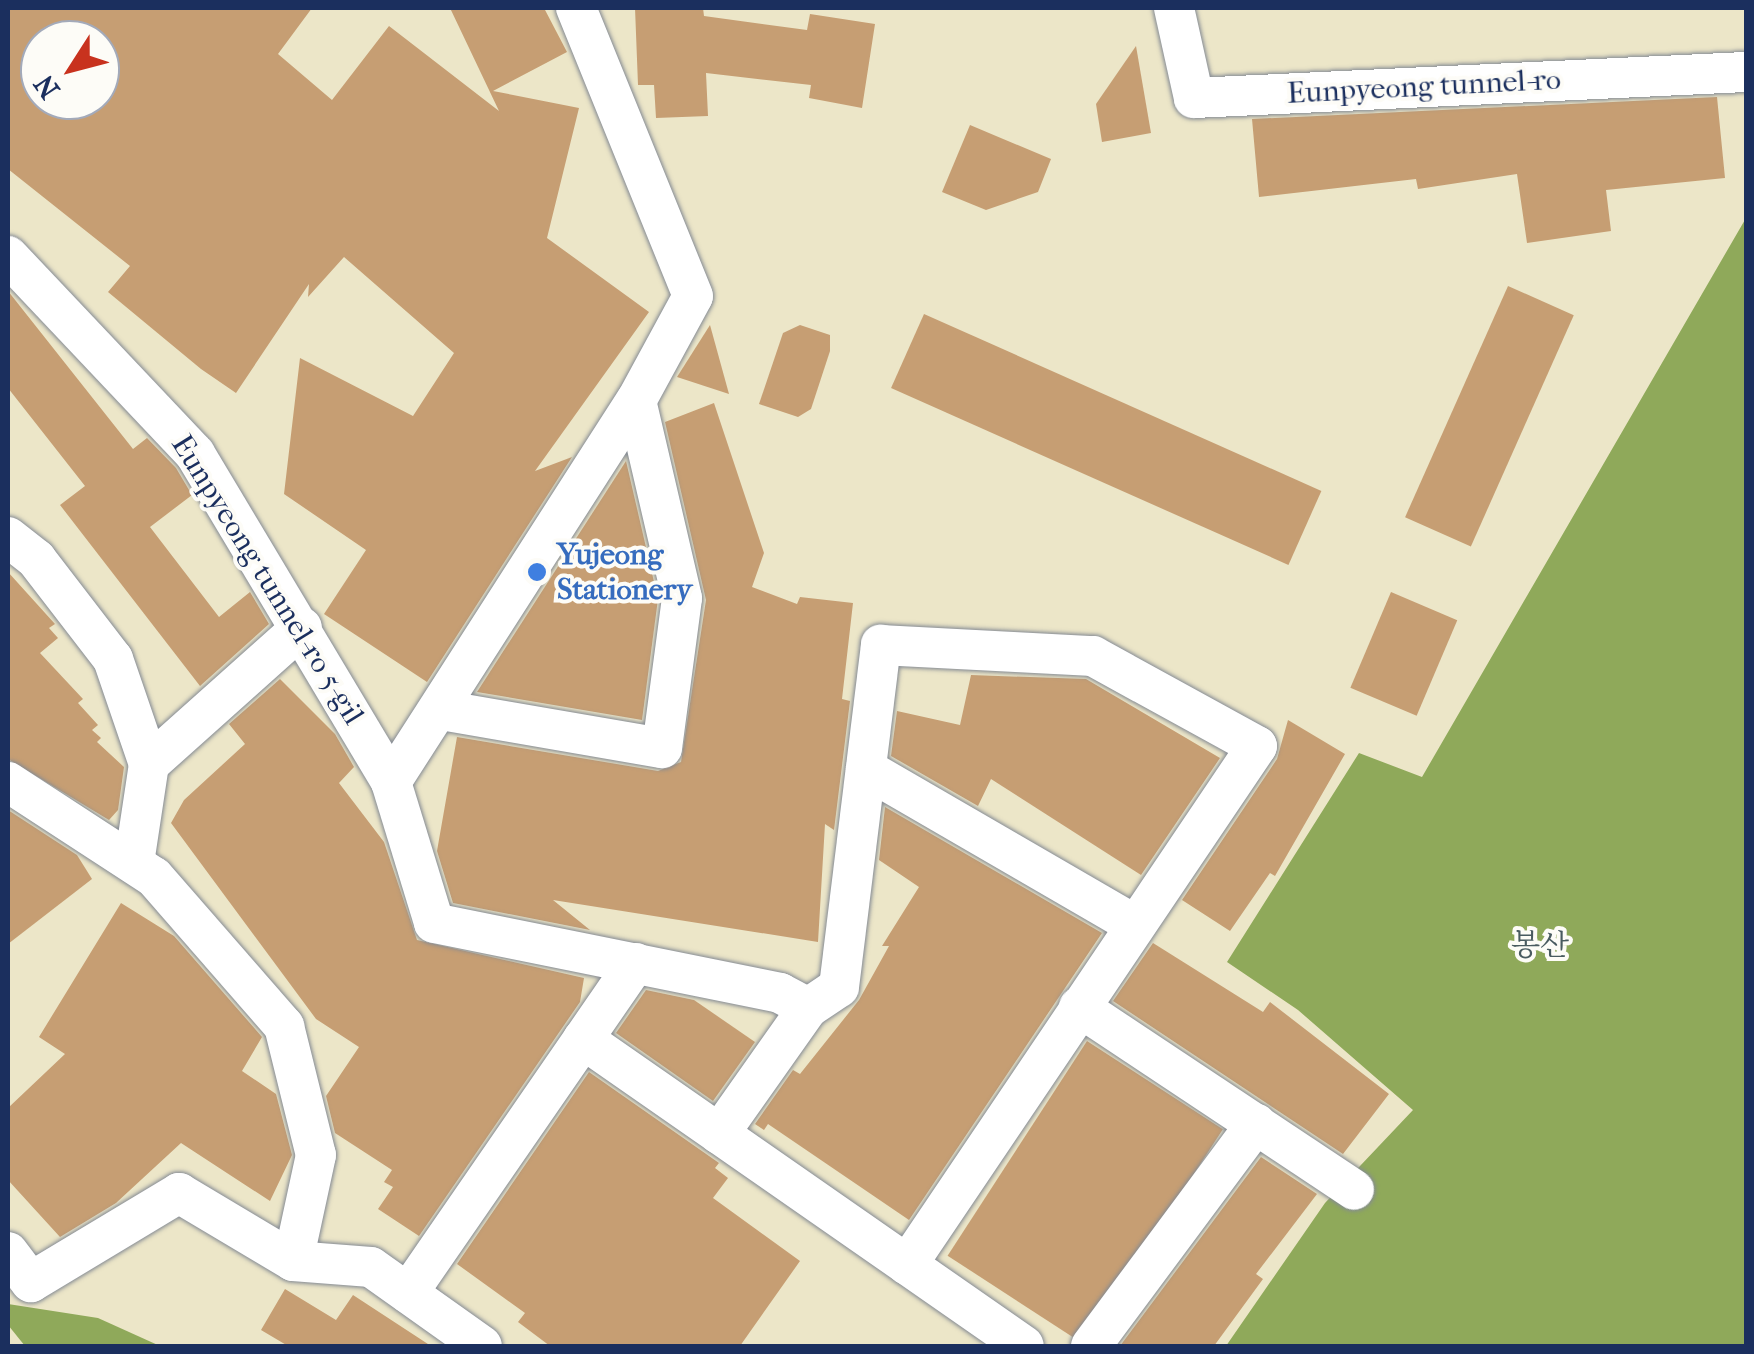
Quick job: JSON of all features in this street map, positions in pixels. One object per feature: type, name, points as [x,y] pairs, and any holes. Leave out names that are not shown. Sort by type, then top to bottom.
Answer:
[{"type":"street","points":[[391,782],[636,401],[693,296],[576,8]]},
{"type":"street","name":"Eunpyeong tunnel-ro","points":[[1174,8],[1194,98],[1746,72]]},
{"type":"street","name":"Eunpyeong tunnel-ro 5-gil","points":[[8,256],[195,454],[302,627],[391,782],[434,923],[780,993],[808,1008]]},
{"type":"street","points":[[440,710],[662,748],[682,598],[636,401]]},
{"type":"street","points":[[8,537],[36,559],[113,659],[149,764],[134,863]]},
{"type":"street","points":[[149,764],[302,627]]},
{"type":"street","points":[[719,1134],[808,1008],[839,987],[880,644],[1093,656],[1258,746],[1078,1006],[906,1265]]},
{"type":"street","points":[[866,769],[1135,924]]},
{"type":"street","points":[[8,782],[154,876],[284,1026],[316,1156],[293,1261]]},
{"type":"street","points":[[408,1293],[636,963]]},
{"type":"street","points":[[1078,1006],[1354,1190]]},
{"type":"street","points":[[583,1039],[1024,1346]]},
{"type":"street","points":[[1091,1346],[1256,1124]]},
{"type":"street","points":[[8,1252],[31,1282],[180,1193],[293,1261],[371,1267],[482,1346]]},
{"type":"green space","name":"봉산","points":[[1746,218],[1746,1346],[1226,1346],[1325,1203],[1413,1110],[1298,1010],[1227,962],[1359,753],[1422,777]]},
{"type":"green space","points":[[8,1304],[98,1318],[160,1346],[25,1346],[8,1325]]},
{"type":"building","points":[[8,8],[312,8],[278,54],[332,100],[389,26],[499,111],[450,8],[544,8],[567,52],[493,91],[579,108],[547,238],[649,312],[535,471],[572,457],[427,682],[324,614],[366,550],[284,494],[300,358],[413,416],[454,353],[344,257],[308,297],[309,284],[236,393],[108,292],[130,266],[8,169]]},
{"type":"building","points":[[635,8],[703,8],[704,16],[807,30],[810,14],[875,24],[862,108],[809,98],[811,85],[706,73],[708,116],[656,118],[654,85],[638,85]]},
{"type":"building","points":[[1136,46],[1151,133],[1102,142],[1096,104]]},
{"type":"building","points":[[1717,97],[1725,178],[1606,190],[1611,231],[1527,243],[1517,174],[1418,189],[1416,179],[1259,197],[1252,119]]},
{"type":"building","points":[[970,125],[1051,159],[1038,192],[986,210],[942,192]]},
{"type":"building","points":[[1508,286],[1574,315],[1471,546],[1405,517]]},
{"type":"building","points":[[8,291],[133,449],[147,438],[176,468],[192,495],[150,527],[219,617],[250,592],[269,624],[200,686],[60,505],[85,486],[8,388]]},
{"type":"building","points":[[924,314],[1321,491],[1288,565],[891,388]]},
{"type":"building","points":[[710,325],[729,394],[677,377]]},
{"type":"building","points":[[800,325],[830,335],[830,351],[811,409],[798,417],[759,404],[783,333]]},
{"type":"building","points":[[714,403],[764,553],[752,587],[797,604],[800,597],[853,603],[842,699],[850,701],[834,830],[825,824],[818,942],[553,900],[590,930],[453,903],[437,851],[457,737],[658,771],[681,762],[706,600],[665,422]]},
{"type":"building","points":[[626,461],[658,599],[642,720],[477,692]]},
{"type":"building","points":[[8,572],[55,624],[49,628],[58,638],[40,653],[83,699],[78,703],[98,725],[92,730],[101,738],[97,742],[124,767],[118,810],[109,820],[8,759]]},
{"type":"building","points":[[1391,592],[1457,620],[1417,716],[1350,688]]},
{"type":"building","points":[[971,675],[1086,679],[1220,758],[1141,875],[991,779],[978,806],[891,756],[897,711],[960,725]]},
{"type":"building","points":[[280,679],[335,734],[354,767],[339,783],[384,842],[417,940],[584,978],[580,1002],[419,1236],[378,1209],[393,1187],[384,1182],[392,1170],[335,1133],[326,1096],[359,1047],[316,1019],[171,823],[184,800],[245,744],[229,724]]},
{"type":"building","points":[[1288,720],[1345,754],[1275,876],[1270,873],[1230,931],[1182,900],[1277,759]]},
{"type":"building","points":[[885,807],[1102,933],[909,1220],[768,1124],[764,1130],[755,1124],[793,1070],[800,1074],[859,1000],[889,946],[882,946],[919,887],[879,860]]},
{"type":"building","points":[[8,810],[77,855],[92,879],[8,944]]},
{"type":"building","points":[[121,903],[174,936],[262,1037],[242,1071],[276,1094],[292,1155],[270,1201],[181,1143],[116,1203],[60,1237],[8,1180],[8,1108],[65,1054],[39,1037]]},
{"type":"building","points":[[1153,943],[1263,1012],[1270,1002],[1389,1094],[1343,1154],[1113,1001]]},
{"type":"building","points":[[646,990],[694,1000],[755,1042],[713,1101],[616,1033]]},
{"type":"building","points":[[1087,1041],[1223,1129],[1083,1344],[948,1256]]},
{"type":"building","points":[[589,1072],[719,1163],[715,1168],[728,1178],[713,1198],[800,1261],[740,1346],[550,1346],[518,1322],[525,1313],[457,1264]]},
{"type":"building","points":[[1261,1157],[1317,1194],[1256,1274],[1263,1279],[1214,1346],[1120,1346]]},
{"type":"building","points":[[285,1289],[336,1320],[353,1295],[431,1346],[288,1346],[261,1330]]},
{"type":"place","name":"Yujeong Stationery","points":[[537,572]]}]
